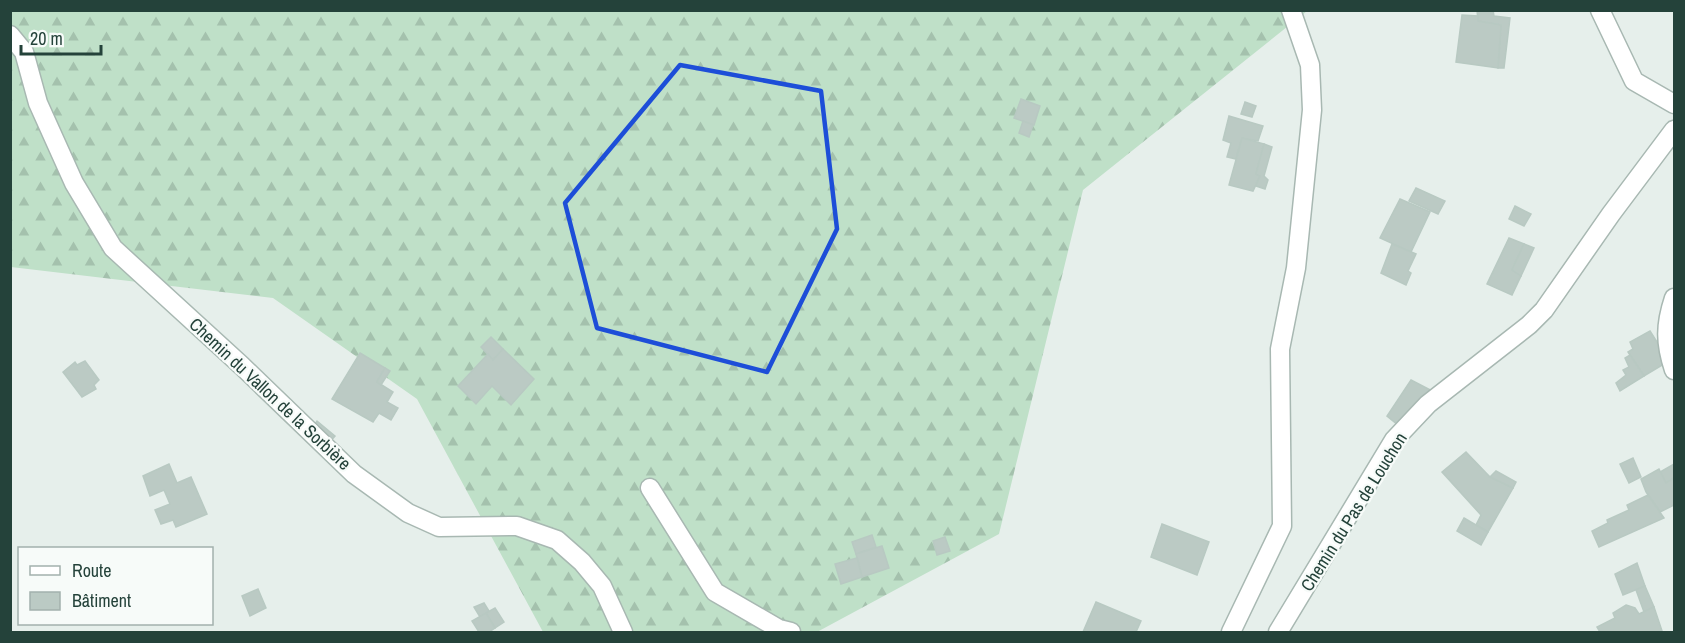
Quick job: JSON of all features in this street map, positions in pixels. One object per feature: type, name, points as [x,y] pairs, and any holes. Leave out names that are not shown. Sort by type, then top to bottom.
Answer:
[{"type":"street","points":[[1231,633],[1282,526],[1280,349],[1296,268],[1312,110],[1310,64],[1292,10]]},
{"type":"street","points":[[1600,10],[1634,81],[1674,104]]},
{"type":"street","name":"Chemin du Vallon de la Sorbière","points":[[10,35],[24,52],[38,103],[74,183],[113,248],[242,366],[354,474],[408,513],[439,526],[517,526],[557,540],[582,562],[602,586],[623,633]]},
{"type":"street","name":"Chemin du Pas de Louchon","points":[[1278,633],[1395,440],[1428,404],[1529,326],[1544,310],[1611,213],[1674,130]]},
{"type":"street","points":[[1674,298],[1666,333],[1674,370]]},
{"type":"street","points":[[650,488],[715,592],[779,629],[791,633]]},
{"type":"highlighted area","points":[[680,65],[821,91],[837,229],[767,372],[597,328],[565,203]]},
{"type":"green space","points":[[11,11],[1307,11],[1083,190],[999,534],[817,632],[543,632],[417,399],[273,298],[11,267]]},
{"type":"building","points":[[1477,10],[1493,10],[1494,16],[1510,18],[1504,68],[1498,68],[1501,25],[1478,21]]},
{"type":"building","points":[[1462,15],[1478,16],[1478,21],[1501,25],[1498,68],[1456,62]]},
{"type":"building","points":[[1021,99],[1040,106],[1034,125],[1014,118]]},
{"type":"building","points":[[1245,102],[1256,106],[1252,117],[1241,114]]},
{"type":"building","points":[[1229,116],[1263,126],[1258,141],[1242,138],[1236,159],[1227,157],[1231,143],[1223,140]]},
{"type":"building","points":[[1023,121],[1033,125],[1029,137],[1019,133]]},
{"type":"building","points":[[1242,138],[1264,144],[1256,174],[1260,176],[1253,191],[1229,185]]},
{"type":"building","points":[[1264,144],[1272,147],[1264,176],[1268,180],[1265,189],[1256,186],[1260,176],[1256,174]]},
{"type":"building","points":[[1416,188],[1445,201],[1438,214],[1409,201]]},
{"type":"building","points":[[1400,199],[1430,212],[1411,252],[1380,238]]},
{"type":"building","points":[[1515,206],[1531,214],[1524,226],[1509,219]]},
{"type":"building","points":[[1509,238],[1524,244],[1512,270],[1521,276],[1512,295],[1487,284]]},
{"type":"building","points":[[1392,244],[1416,254],[1408,271],[1411,273],[1406,285],[1381,273]]},
{"type":"building","points":[[1524,244],[1534,248],[1521,276],[1512,270]]},
{"type":"building","points":[[1650,331],[1669,361],[1644,376],[1628,352],[1633,349],[1630,342]]},
{"type":"building","points":[[491,337],[503,349],[493,360],[481,347]]},
{"type":"building","points":[[503,349],[534,379],[511,405],[492,386],[476,404],[458,386],[488,354],[493,360]]},
{"type":"building","points":[[360,353],[385,368],[377,382],[393,392],[387,402],[398,408],[391,420],[379,413],[373,422],[332,399]]},
{"type":"building","points":[[1630,355],[1644,376],[1620,391],[1616,383],[1626,375],[1623,370],[1629,367],[1625,358]]},
{"type":"building","points":[[85,361],[99,380],[94,385],[96,389],[82,397],[63,372],[75,362],[77,365]]},
{"type":"building","points":[[385,368],[390,371],[381,385],[377,382]]},
{"type":"building","points":[[1411,380],[1436,393],[1398,425],[1387,416]]},
{"type":"building","points":[[317,421],[335,436],[327,445],[309,433]]},
{"type":"building","points":[[1466,452],[1490,477],[1513,488],[1488,532],[1476,525],[1481,515],[1442,472]]},
{"type":"building","points":[[1633,458],[1641,477],[1629,483],[1620,464]]},
{"type":"building","points":[[169,464],[177,483],[191,477],[207,514],[176,527],[173,520],[161,524],[155,510],[170,504],[164,490],[150,496],[143,476]]},
{"type":"building","points":[[1674,464],[1674,478],[1666,483],[1660,472]]},
{"type":"building","points":[[1659,469],[1666,483],[1674,478],[1674,505],[1660,512],[1646,492],[1641,479]]},
{"type":"building","points":[[1496,471],[1516,482],[1513,488],[1490,477]]},
{"type":"building","points":[[1648,495],[1664,518],[1599,547],[1592,531],[1608,523],[1607,520],[1629,510],[1627,505]]},
{"type":"building","points":[[1464,518],[1488,532],[1481,545],[1457,531]]},
{"type":"building","points":[[1162,524],[1209,542],[1197,575],[1151,557]]},
{"type":"building","points":[[872,535],[876,547],[856,554],[852,542]]},
{"type":"building","points":[[945,537],[950,551],[937,555],[933,541]]},
{"type":"building","points":[[882,546],[889,568],[862,577],[856,554]]},
{"type":"building","points":[[857,558],[862,577],[841,584],[835,564]]},
{"type":"building","points":[[1637,563],[1645,586],[1623,595],[1615,574]]},
{"type":"building","points":[[1645,586],[1654,607],[1644,612],[1636,590]]},
{"type":"building","points":[[258,589],[266,608],[250,616],[242,596]]},
{"type":"building","points":[[1096,602],[1141,621],[1136,632],[1083,632]]},
{"type":"building","points":[[484,603],[489,611],[480,617],[474,607]]},
{"type":"building","points":[[1626,605],[1635,608],[1639,614],[1654,607],[1662,631],[1600,632],[1597,627],[1615,618],[1613,613]]},
{"type":"building","points":[[495,608],[504,622],[495,628],[486,613]]},
{"type":"building","points":[[486,613],[495,628],[489,632],[479,632],[472,621]]}]
